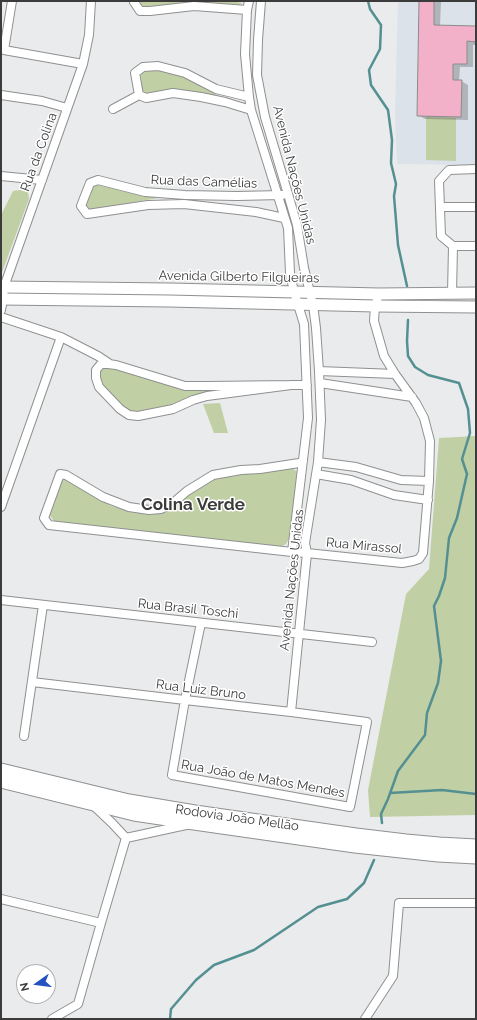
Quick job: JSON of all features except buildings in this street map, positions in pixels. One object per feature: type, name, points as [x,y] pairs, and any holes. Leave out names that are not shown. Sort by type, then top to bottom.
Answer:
[{"type":"highway","name":"Rodovia João Mellão","points":[[1,770],[129,801],[196,812],[406,841],[476,846]]},
{"type":"highway","name":"Rodovia João Mellão","points":[[1,782],[134,814],[355,846],[438,855],[476,857]]},
{"type":"main road","name":"Avenida Gilberto Filgueiras","points":[[2,287],[379,294],[476,293]]},
{"type":"main road","points":[[169,301],[170,289]]},
{"type":"main road","name":"Avenida Gilberto Filgueiras","points":[[2,303],[169,301],[476,307]]},
{"type":"street","points":[[12,1],[4,50],[83,64]]},
{"type":"street","name":"Rua da Colina","points":[[2,303],[2,287],[83,64],[89,36],[91,1]]},
{"type":"street","points":[[135,1],[134,2],[140,11],[194,6],[247,10]]},
{"type":"street","name":"Avenida Nações Unidas","points":[[250,1],[247,10],[245,54],[251,110],[288,228],[290,273],[304,324],[308,418],[292,552]]},
{"type":"street","name":"Avenida Nações Unidas","points":[[261,1],[258,40],[258,75],[265,117],[297,225],[304,268],[313,305],[320,383],[321,420],[318,462],[305,543],[307,553],[291,712]]},
{"type":"street","points":[[139,95],[135,73],[143,67],[158,66],[185,73],[216,89],[249,97]]},
{"type":"street","points":[[139,95],[146,98],[173,93],[225,102],[251,110]]},
{"type":"street","points":[[1,95],[42,101],[67,108]]},
{"type":"street","points":[[112,109],[139,95]]},
{"type":"street","points":[[476,169],[449,170],[439,181],[441,236],[453,246],[476,246]]},
{"type":"street","points":[[1,176],[42,180]]},
{"type":"street","name":"Rua das Camélias","points":[[284,218],[256,212],[184,204],[148,205],[87,214],[81,206],[90,183],[98,180],[146,192],[185,195],[237,196],[288,194]]},
{"type":"street","points":[[440,207],[476,207]]},
{"type":"street","points":[[452,294],[453,246]]},
{"type":"street","points":[[316,474],[351,480],[394,494],[428,500],[430,441],[424,418],[416,403],[394,374],[384,356],[374,321],[379,294]]},
{"type":"street","points":[[1,317],[61,337],[111,364],[185,386],[307,385]]},
{"type":"street","points":[[1,507],[61,337]]},
{"type":"street","points":[[111,364],[101,364],[96,370],[96,378],[99,387],[120,409],[129,415],[138,416],[173,409],[193,400],[207,396],[291,385]]},
{"type":"street","points":[[319,371],[394,374]]},
{"type":"street","points":[[320,383],[412,397]]},
{"type":"street","name":"Rua Mirassol","points":[[304,461],[299,463],[213,475],[187,490],[173,503],[161,509],[149,510],[129,507],[103,498],[66,474],[60,474],[44,518],[49,526],[402,563],[419,559],[423,553],[428,500]]},
{"type":"street","points":[[318,462],[356,466],[401,480],[429,481]]},
{"type":"street","name":"Rua Brasil Toschi","points":[[1,600],[372,642]]},
{"type":"street","points":[[24,736],[43,605]]},
{"type":"street","points":[[185,700],[201,623]]},
{"type":"street","name":"Rua Luiz Bruno","points":[[32,682],[367,722],[350,807]]},
{"type":"street","name":"Rua João de Matos Mendes","points":[[185,700],[172,775],[350,807]]},
{"type":"street","points":[[91,804],[126,838]]},
{"type":"street","points":[[126,838],[194,823]]},
{"type":"street","points":[[52,1019],[78,1004],[126,838]]},
{"type":"street","points":[[1,899],[101,923]]},
{"type":"street","points":[[365,1019],[393,976],[399,902],[476,903]]},
{"type":"shaded area","points":[[398,1],[476,1],[476,165],[397,164],[395,115]]},
{"type":"green space","points":[[140,1],[232,1],[242,3],[240,5],[195,3],[145,7],[141,5]]},
{"type":"green space","points":[[156,70],[182,76],[219,96],[173,90],[145,94],[142,92],[141,75],[143,71]]},
{"type":"green space","points":[[426,117],[456,118],[456,161],[426,160]]},
{"type":"green space","points":[[98,185],[158,198],[90,210],[86,205],[92,188]]},
{"type":"green space","points":[[20,190],[28,192],[29,199],[1,275],[1,215],[13,191]]},
{"type":"green space","points":[[102,366],[108,366],[185,388],[256,388],[138,414],[130,413],[101,386],[99,371]]},
{"type":"green space","points":[[220,403],[228,433],[214,433],[203,404]]},
{"type":"green space","points":[[476,436],[476,815],[370,817],[368,790],[406,594],[429,569],[439,438]]},
{"type":"green space","points":[[292,468],[299,473],[290,537],[286,544],[280,547],[54,521],[49,514],[60,482],[65,479],[74,482],[111,506],[149,515],[162,513],[198,485],[215,478],[242,471],[269,471]]},
{"type":"waterway","points":[[368,1],[370,9],[381,25],[380,49],[369,70],[371,85],[388,110],[392,140],[391,163],[396,184],[394,196],[398,245],[407,286]]},
{"type":"waterway","points":[[382,823],[381,814],[398,771],[425,735],[427,713],[438,683],[441,661],[434,606],[445,578],[449,538],[457,518],[467,474],[462,459],[470,433],[468,409],[459,383],[428,375],[415,367],[408,356],[408,320]]},
{"type":"waterway","points":[[390,793],[442,790],[476,794]]},
{"type":"waterway","points":[[170,1019],[171,1009],[196,980],[214,965],[254,950],[318,907],[347,899],[364,883],[374,860]]},
{"type":"district","name":"Colina Verde","points":[[193,505]]}]
